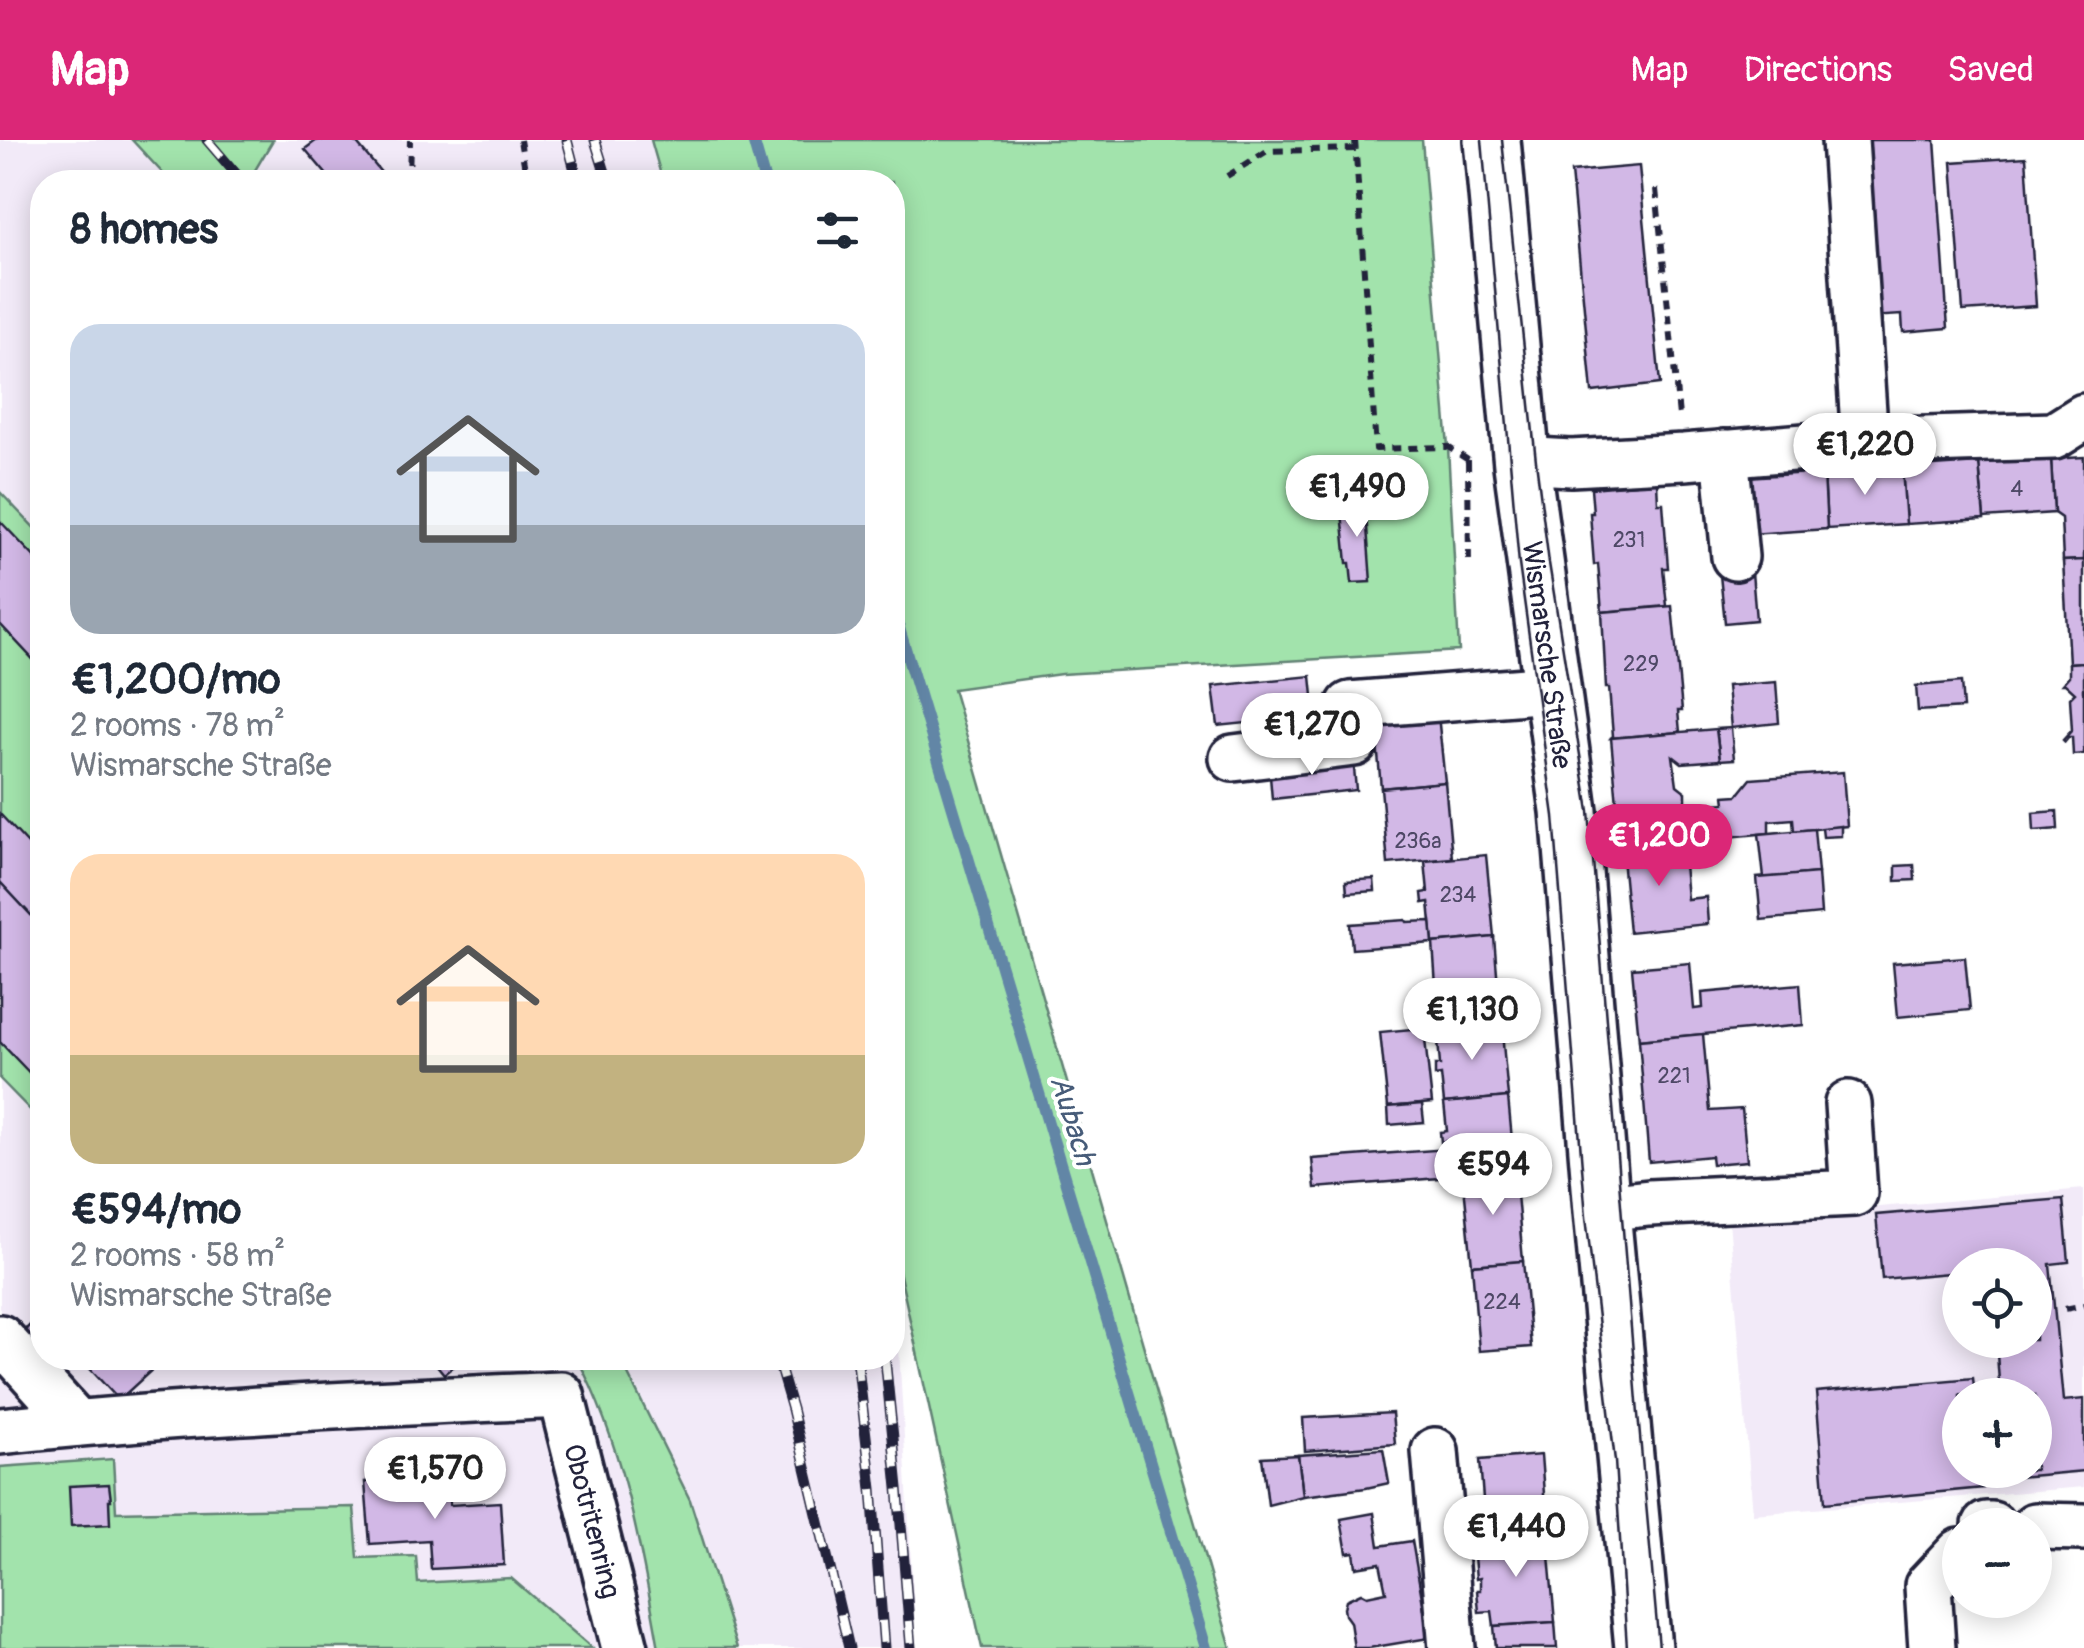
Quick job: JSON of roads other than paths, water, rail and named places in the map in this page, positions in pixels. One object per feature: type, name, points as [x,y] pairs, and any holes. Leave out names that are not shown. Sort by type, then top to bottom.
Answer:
[{"type":"main road","name":"Wismarsche Straße","points":[[1492,140],[1522,465],[1569,812],[1643,1648]]},
{"type":"street","points":[[1845,140],[1865,442]]},
{"type":"street","points":[[1522,465],[1865,442],[2054,436],[2084,417]]},
{"type":"street","points":[[1704,455],[1734,558]]},
{"type":"street","points":[[1233,758],[1354,743],[1350,705],[1551,689]]},
{"type":"street","points":[[1602,1211],[1650,1203],[1854,1193],[1848,1104]]},
{"type":"street","points":[[0,1338],[77,1423]]},
{"type":"street","name":"Obotritenring","points":[[77,1423],[561,1395],[625,1648]]},
{"type":"street","points":[[0,1432],[77,1423]]},
{"type":"street","points":[[1435,1450],[1452,1648]]},
{"type":"street","points":[[2052,1526],[2084,1527]]},
{"type":"street","points":[[1932,1648],[1928,1586],[1942,1571]]},
{"type":"waterway","name":"Aubach","points":[[753,140],[762,170]]},
{"type":"waterway","name":"Aubach","points":[[905,648],[1206,1648]]},
{"type":"tram line","points":[[1482,140],[1519,564],[1554,816],[1586,1217],[1615,1461],[1627,1648]]},
{"type":"tram line","points":[[1502,140],[1549,563],[1589,811],[1659,1648]]},
{"type":"railway","points":[[207,140],[233,170]]},
{"type":"railway","points":[[567,140],[575,170]]},
{"type":"railway","points":[[595,140],[604,170]]},
{"type":"railway","points":[[781,1370],[849,1648]]},
{"type":"railway","points":[[858,1370],[884,1648]]},
{"type":"railway","points":[[886,1370],[911,1648]]}]
